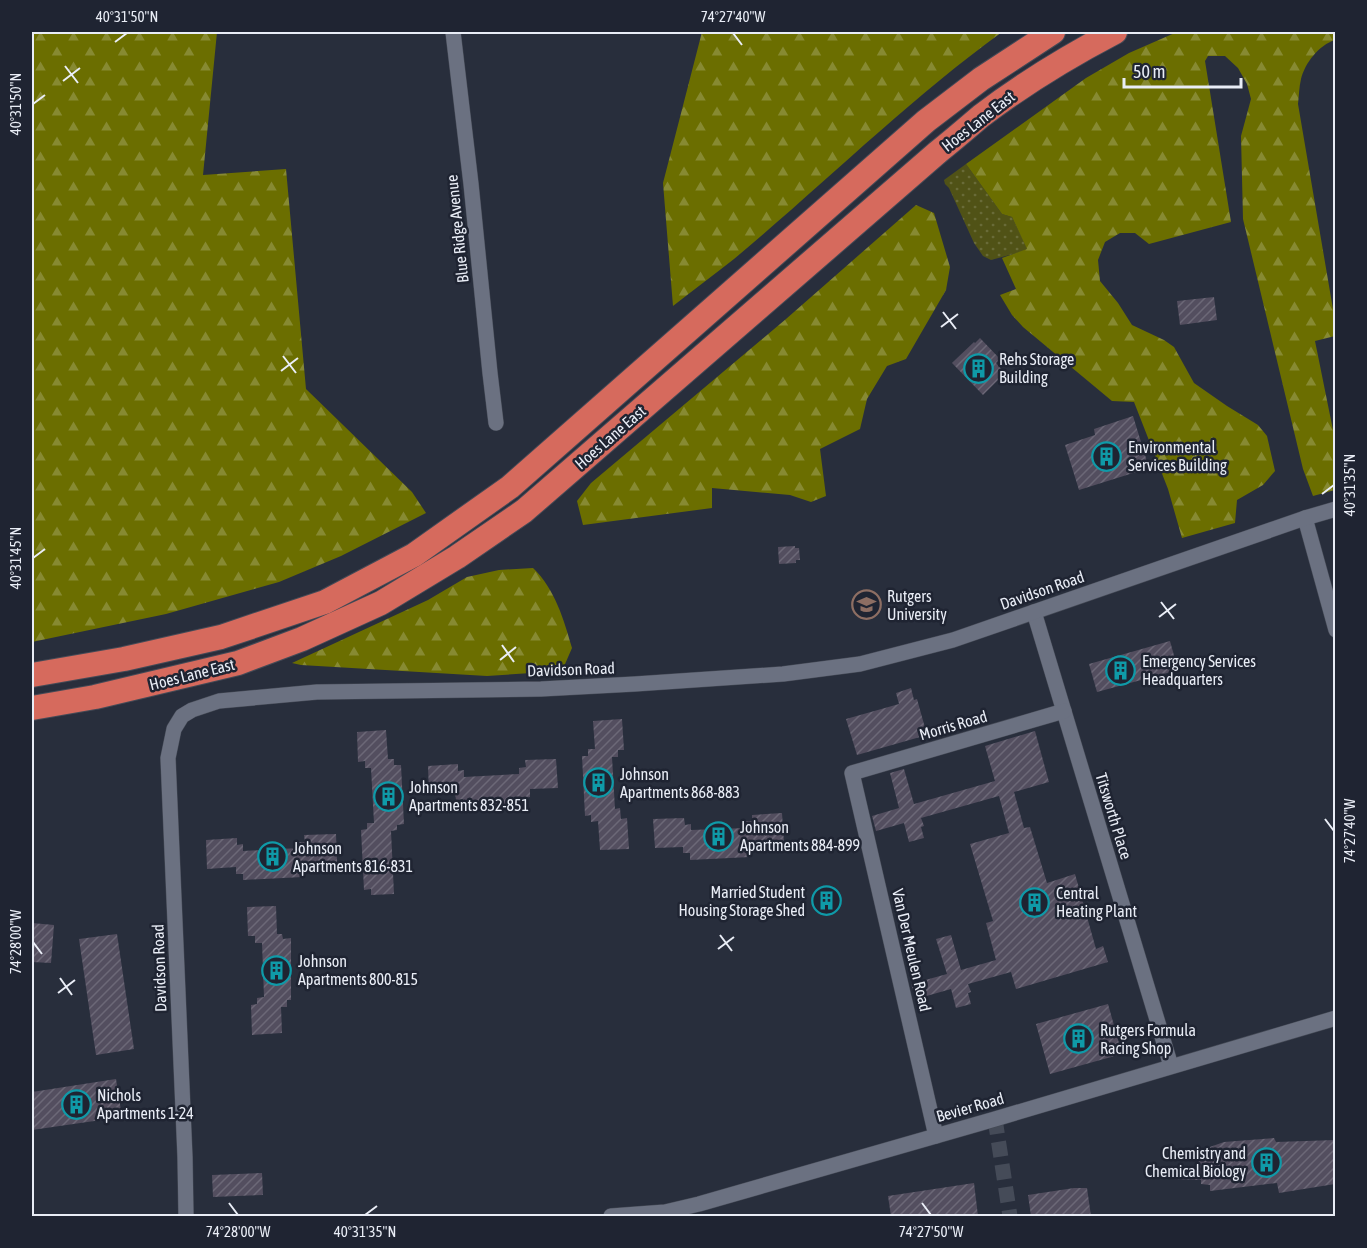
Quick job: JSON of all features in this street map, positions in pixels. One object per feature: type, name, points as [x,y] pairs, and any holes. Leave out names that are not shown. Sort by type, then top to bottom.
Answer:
[{"type":"highway","name":"Hoes Lane East","points":[[32,675],[124,659],[221,637],[326,602],[414,555],[510,487],[926,122],[981,79],[1053,32]]},
{"type":"highway","name":"Hoes Lane East","points":[[32,708],[95,697],[238,663],[302,639],[381,603],[456,557],[524,512],[982,116],[1032,80],[1115,32]]},
{"type":"street","name":"Blue Ridge Avenue","points":[[453,32],[496,423]]},
{"type":"street","name":"Davidson Road","points":[[186,1216],[168,758],[174,729],[182,716],[192,710],[219,701],[316,692],[541,689],[794,673],[860,664],[953,640],[1305,518],[1335,510]]},
{"type":"street","points":[[1305,518],[1335,630]]},
{"type":"street","name":"Titsworth Place","points":[[1034,612],[1171,1066]]},
{"type":"street","name":"Morris Road","points":[[852,773],[1064,711]]},
{"type":"street","name":"Van Der Meulen Road","points":[[852,773],[936,1136]]},
{"type":"street","name":"Bevier Road","points":[[611,1216],[665,1212],[699,1204],[1335,1018]]},
{"type":"shaded area","points":[[966,164],[1002,214],[1012,217],[1028,250],[991,260],[983,256],[974,243],[944,180]]},
{"type":"green space","points":[[32,32],[217,32],[203,175],[286,169],[306,389],[412,492],[426,513],[341,556],[279,582],[166,614],[32,642]]},
{"type":"green space","points":[[702,32],[1002,32],[899,114],[734,259],[673,306],[663,183]]},
{"type":"green space","points":[[1177,32],[1336,32],[1335,40],[1318,50],[1306,67],[1300,82],[1298,104],[1335,321],[1335,336],[1315,341],[1335,440],[1335,490],[1313,496],[1303,469],[1243,219],[1241,136],[1251,99],[1247,84],[1238,68],[1225,56],[1208,56],[1205,61],[1231,222],[1149,244],[1135,233],[1120,233],[1105,242],[1098,260],[1100,281],[1132,325],[1174,347],[1194,383],[1258,425],[1267,436],[1275,471],[1263,485],[1237,500],[1235,523],[1182,538],[1168,489],[1134,402],[1112,401],[1023,327],[1012,315],[1000,295],[1016,289],[1002,258],[1027,249],[1012,217],[1002,214],[966,164],[1086,78],[1129,53]]},
{"type":"green space","points":[[916,205],[934,213],[950,267],[946,290],[906,359],[887,366],[867,399],[860,429],[820,449],[826,496],[811,502],[790,495],[712,488],[712,508],[583,525],[577,501],[591,483],[786,319]]},
{"type":"green space","points":[[533,568],[553,595],[572,648],[562,671],[487,676],[292,663],[428,600],[467,577],[499,570]]},
{"type":"building","points":[[1214,297],[1217,320],[1180,325],[1177,301]]},
{"type":"building","name":"Rehs Storage Building","points":[[980,338],[1000,359],[996,363],[1005,373],[983,395],[952,363]]},
{"type":"building","name":"Environmental Services Building","points":[[1133,416],[1149,468],[1079,490],[1065,445],[1095,435],[1094,429]]},
{"type":"building","points":[[795,546],[799,548],[800,560],[796,560],[796,563],[779,564],[778,547]]},
{"type":"building","name":"Emergency Services Headquarters","points":[[1170,641],[1178,670],[1097,692],[1089,664]]},
{"type":"building","points":[[911,688],[914,700],[917,699],[927,735],[857,755],[846,719],[899,704],[896,693]]},
{"type":"building","name":"Johnson Apartments 868-883","points":[[622,719],[624,750],[618,750],[618,757],[612,757],[615,809],[620,808],[621,819],[627,818],[629,849],[600,850],[598,821],[591,822],[591,815],[585,816],[582,756],[588,756],[588,749],[595,749],[593,721]]},
{"type":"building","name":"Johnson Apartments 832-851","points":[[386,730],[388,759],[394,759],[394,765],[401,765],[404,824],[397,825],[397,830],[391,831],[394,894],[371,895],[371,889],[364,890],[361,830],[367,829],[367,823],[374,823],[371,768],[365,768],[365,761],[358,762],[357,732]]},
{"type":"building","points":[[1035,731],[1049,782],[1014,792],[1024,828],[1030,827],[1047,883],[1075,874],[1096,949],[1103,946],[1108,962],[1016,989],[1011,972],[968,984],[971,1004],[956,1008],[951,989],[916,999],[911,984],[947,974],[936,939],[951,935],[961,970],[996,960],[986,923],[993,921],[970,844],[1009,833],[999,796],[921,818],[924,838],[909,842],[904,823],[876,831],[872,816],[899,808],[890,773],[904,769],[914,804],[995,781],[985,746]]},
{"type":"building","points":[[556,759],[558,788],[530,789],[530,797],[523,798],[523,803],[463,806],[463,799],[456,800],[455,793],[429,794],[428,766],[458,764],[458,771],[464,770],[464,777],[519,774],[519,768],[526,767],[525,760]]},
{"type":"building","name":"Johnson Apartments 884-899","points":[[782,813],[784,843],[756,844],[756,850],[750,851],[750,857],[690,860],[690,853],[683,853],[683,847],[655,848],[653,819],[684,818],[685,825],[691,824],[691,830],[746,828],[746,821],[752,821],[752,815]]},
{"type":"building","name":"Johnson Apartments 816-831","points":[[336,834],[337,862],[308,864],[308,871],[303,871],[303,877],[243,880],[243,874],[236,874],[236,867],[207,869],[206,840],[237,838],[237,845],[243,844],[243,851],[299,848],[298,842],[305,842],[304,835]]},
{"type":"building","name":"Married Student Housing Storage Shed","points":[[834,890],[837,909],[817,912],[815,893]]},
{"type":"building","name":"Johnson Apartments 800-815","points":[[276,906],[277,934],[282,934],[283,939],[291,938],[291,1000],[287,1000],[287,1007],[281,1007],[282,1033],[252,1035],[251,1005],[257,1004],[257,998],[264,997],[262,943],[255,943],[255,936],[248,936],[247,907]]},
{"type":"building","points":[[32,923],[54,925],[51,963],[32,962]]},
{"type":"building","points":[[117,934],[134,1049],[96,1055],[79,939]]},
{"type":"building","name":"Rutgers Formula Racing Shop","points":[[1108,1004],[1122,1054],[1050,1074],[1036,1024]]},
{"type":"building","name":"Nichols Apartments 1-24","points":[[116,1079],[122,1117],[32,1130],[32,1092]]},
{"type":"building","name":"Chemistry and Chemical Biology","points":[[1274,1138],[1276,1142],[1335,1140],[1335,1184],[1279,1193],[1277,1183],[1210,1191],[1210,1185],[1201,1184],[1201,1180],[1170,1179],[1199,1166],[1198,1158],[1203,1156],[1202,1153],[1207,1151],[1207,1148],[1224,1142]]},
{"type":"building","points":[[262,1173],[263,1195],[213,1197],[212,1175]]},
{"type":"building","points":[[974,1183],[978,1216],[891,1216],[888,1196]]},
{"type":"building","points":[[1087,1188],[1091,1216],[1031,1216],[1028,1195]]},
{"type":"tunnel","points":[[995,1119],[1010,1216]]},
{"type":"place","name":"Rehs Storage Building","points":[[978,368]]},
{"type":"place","name":"Environmental Services Building","points":[[1107,456]]},
{"type":"place","name":"Rutgers University","points":[[866,605]]},
{"type":"place","name":"Emergency Services Headquarters","points":[[1121,670]]},
{"type":"place","name":"Johnson Apartments 868-883","points":[[599,783]]},
{"type":"place","name":"Johnson Apartments 832-851","points":[[388,796]]},
{"type":"place","name":"Johnson Apartments 884-899","points":[[719,836]]},
{"type":"place","name":"Johnson Apartments 816-831","points":[[272,857]]},
{"type":"place","name":"Married Student Housing Storage Shed","points":[[826,901]]},
{"type":"place","name":"Central Heating Plant","points":[[1035,902]]},
{"type":"place","name":"Johnson Apartments 800-815","points":[[277,970]]},
{"type":"place","name":"Rutgers Formula Racing Shop","points":[[1079,1039]]},
{"type":"place","name":"Nichols Apartments 1-24","points":[[76,1104]]},
{"type":"place","name":"Chemistry and Chemical Biology","points":[[1267,1162]]}]
